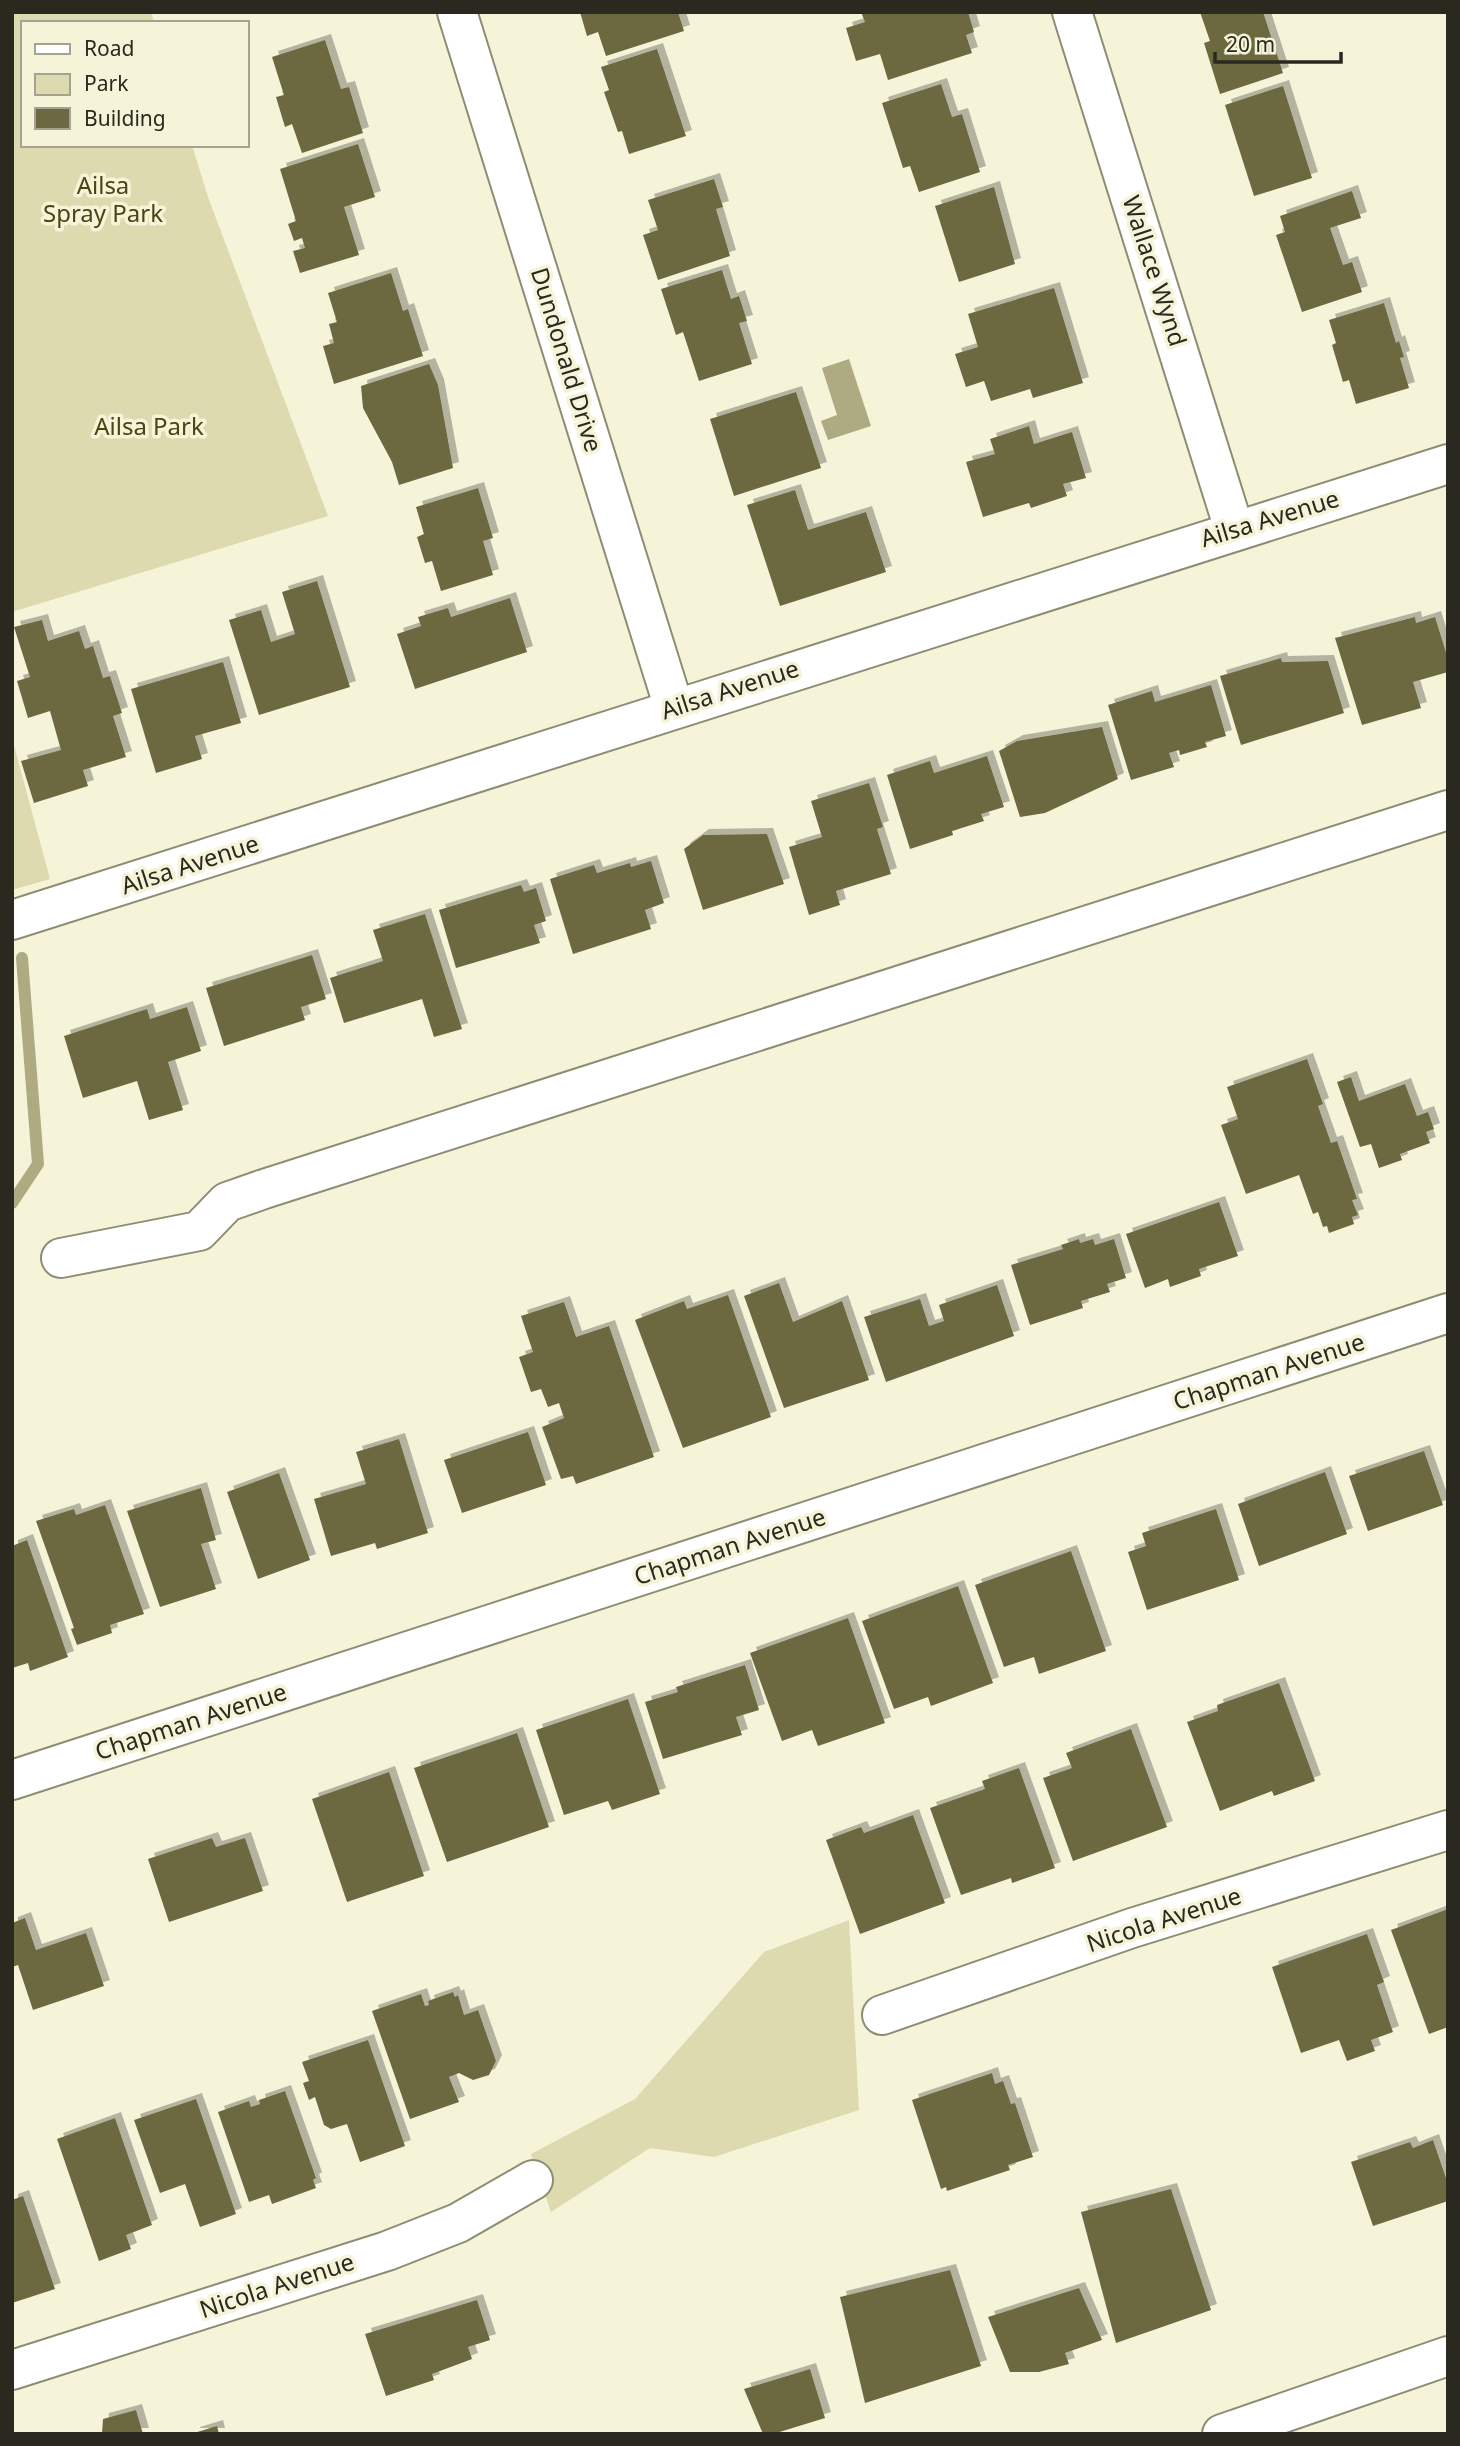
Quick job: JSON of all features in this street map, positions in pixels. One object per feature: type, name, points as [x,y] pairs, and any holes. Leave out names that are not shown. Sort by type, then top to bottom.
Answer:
[{"type":"street","name":"Dundonald Drive","points":[[457,12],[674,708]]},
{"type":"street","name":"Wallace Wynd","points":[[1072,12],[1234,529]]},
{"type":"street","name":"Ailsa Avenue","points":[[12,920],[176,870],[1234,529],[1448,464]]},
{"type":"street","points":[[61,1258],[200,1231],[227,1202],[264,1189],[1448,810]]},
{"type":"street","name":"Chapman Avenue","points":[[12,1780],[1448,1313]]},
{"type":"street","name":"Nicola Avenue","points":[[882,2015],[1132,1928],[1448,1830]]},
{"type":"street","name":"Nicola Avenue","points":[[12,2370],[387,2251],[458,2223],[533,2180]]},
{"type":"street","points":[[1222,2434],[1448,2356]]},
{"type":"green space","name":"Ailsa Park","points":[[12,12],[151,12],[153,21],[21,21],[21,147],[193,147],[208,197],[328,516],[12,612]]},
{"type":"green space","points":[[12,738],[50,879],[12,890]]},
{"type":"green space","points":[[849,1920],[859,2110],[714,2157],[650,2148],[551,2212],[531,2154],[635,2099],[764,1952]]},
{"type":"shaded area","points":[[849,359],[871,426],[828,440],[821,421],[837,415],[822,368]]},
{"type":"building","points":[[580,12],[678,12],[684,31],[606,56],[598,32],[587,36]]},
{"type":"building","points":[[861,12],[968,12],[974,32],[966,35],[972,53],[888,80],[880,54],[856,61],[846,28],[865,22]]},
{"type":"building","points":[[1200,12],[1263,12],[1283,73],[1220,94],[1204,43],[1210,41]]},
{"type":"building","points":[[325,40],[341,89],[349,87],[363,133],[302,153],[292,124],[285,127],[276,97],[284,95],[272,57]]},
{"type":"building","points":[[657,49],[686,136],[629,154],[622,131],[618,132],[604,92],[609,90],[601,67]]},
{"type":"building","points":[[941,84],[952,117],[962,114],[980,172],[919,192],[910,166],[903,168],[882,103]]},
{"type":"building","points":[[1283,86],[1312,178],[1254,196],[1225,105]]},
{"type":"building","points":[[358,144],[375,197],[344,207],[359,255],[300,273],[293,251],[305,248],[302,238],[294,241],[288,224],[296,221],[280,169]]},
{"type":"building","points":[[714,179],[723,207],[716,209],[730,256],[658,280],[643,235],[658,230],[648,200]]},
{"type":"building","points":[[994,187],[1015,264],[959,282],[935,206]]},
{"type":"building","points":[[1352,191],[1361,218],[1330,228],[1343,265],[1352,262],[1362,292],[1302,312],[1276,235],[1285,232],[1280,216]]},
{"type":"building","points":[[722,270],[731,299],[739,296],[747,321],[739,323],[752,364],[699,381],[683,332],[676,335],[661,289]]},
{"type":"building","points":[[391,273],[403,311],[408,309],[423,356],[334,384],[323,346],[334,343],[329,324],[337,322],[328,293]]},
{"type":"building","points":[[1054,288],[1083,383],[1033,398],[1030,389],[991,401],[984,381],[966,387],[955,354],[978,347],[968,314]]},
{"type":"building","points":[[1384,303],[1396,343],[1399,341],[1404,357],[1400,358],[1409,388],[1356,404],[1349,380],[1343,382],[1332,345],[1336,343],[1329,320]]},
{"type":"building","points":[[429,364],[438,385],[453,468],[399,485],[392,462],[363,408],[361,386]]},
{"type":"building","points":[[796,392],[821,468],[734,496],[710,419]]},
{"type":"building","points":[[1029,426],[1034,444],[1072,432],[1086,478],[1063,484],[1067,496],[1031,508],[1029,503],[983,517],[966,462],[995,454],[990,439]]},
{"type":"building","points":[[478,488],[493,538],[483,541],[493,575],[441,591],[432,561],[425,563],[417,537],[424,534],[416,507]]},
{"type":"building","points":[[795,490],[808,530],[866,512],[886,572],[780,606],[747,505]]},
{"type":"building","points":[[317,581],[350,687],[259,715],[229,620],[261,610],[271,642],[295,634],[282,592]]},
{"type":"building","points":[[510,598],[527,652],[415,689],[397,634],[421,626],[418,617],[448,608],[451,617]]},
{"type":"building","points":[[1415,617],[1416,623],[1435,617],[1448,659],[1448,672],[1413,682],[1421,708],[1362,725],[1335,638]]},
{"type":"building","points":[[42,620],[48,641],[79,631],[85,649],[93,646],[103,678],[110,676],[122,713],[113,716],[126,757],[83,770],[88,786],[34,803],[21,761],[61,750],[50,711],[28,718],[17,681],[30,677],[14,627]]},
{"type":"building","points":[[1281,658],[1282,662],[1328,661],[1344,713],[1241,745],[1220,676]]},
{"type":"building","points":[[223,662],[241,723],[195,736],[202,759],[156,773],[131,689]]},
{"type":"building","points":[[1211,685],[1226,736],[1205,742],[1207,747],[1180,755],[1179,750],[1169,753],[1174,767],[1131,780],[1108,705],[1152,691],[1155,702]]},
{"type":"building","points":[[1102,727],[1118,779],[1045,813],[1020,817],[999,751],[1017,741]]},
{"type":"building","points":[[987,756],[1004,807],[981,814],[984,821],[952,831],[953,835],[910,849],[887,775],[930,761],[934,773]]},
{"type":"building","points":[[869,783],[883,827],[877,829],[891,874],[836,891],[840,905],[809,915],[789,847],[822,837],[811,801]]},
{"type":"building","points":[[767,834],[784,884],[703,910],[684,849],[703,835]]},
{"type":"building","points":[[651,861],[664,903],[645,910],[651,929],[573,954],[550,879],[594,865],[597,873],[630,863],[631,867]]},
{"type":"building","points":[[521,885],[524,892],[536,888],[546,921],[534,925],[540,943],[456,968],[439,910]]},
{"type":"building","points":[[425,914],[462,1029],[434,1037],[422,999],[344,1023],[330,978],[383,961],[373,930]]},
{"type":"building","points":[[312,955],[326,999],[301,1007],[305,1020],[224,1046],[206,988]]},
{"type":"building","points":[[187,1007],[201,1051],[168,1062],[183,1110],[149,1120],[137,1081],[83,1098],[64,1036],[147,1009],[150,1019]]},
{"type":"building","points":[[1307,1059],[1323,1104],[1318,1106],[1331,1143],[1337,1141],[1357,1199],[1352,1200],[1358,1215],[1352,1217],[1354,1224],[1329,1233],[1327,1226],[1323,1227],[1318,1212],[1313,1214],[1299,1175],[1246,1194],[1221,1125],[1238,1119],[1227,1087]]},
{"type":"building","points":[[1351,1077],[1359,1101],[1405,1084],[1417,1116],[1428,1112],[1434,1129],[1426,1132],[1430,1143],[1400,1154],[1402,1160],[1379,1168],[1371,1144],[1360,1147],[1337,1082]]},
{"type":"building","points":[[1219,1202],[1238,1256],[1199,1269],[1201,1276],[1170,1287],[1168,1279],[1145,1288],[1126,1234]]},
{"type":"building","points":[[1079,1239],[1080,1243],[1093,1239],[1095,1245],[1114,1239],[1126,1278],[1107,1284],[1110,1292],[1081,1301],[1083,1308],[1030,1325],[1011,1265],[1063,1249],[1061,1245]]},
{"type":"building","points":[[779,1283],[793,1322],[842,1301],[869,1380],[784,1408],[744,1296]]},
{"type":"building","points":[[997,1285],[1014,1336],[886,1382],[864,1317],[920,1299],[929,1326],[944,1321],[939,1305]]},
{"type":"building","points":[[728,1295],[771,1417],[683,1448],[635,1320],[684,1301],[687,1309]]},
{"type":"building","points":[[564,1302],[576,1337],[609,1326],[654,1457],[576,1484],[573,1476],[561,1479],[542,1427],[564,1418],[559,1403],[548,1407],[541,1389],[531,1392],[519,1357],[533,1352],[521,1316]]},
{"type":"building","points":[[528,1432],[546,1485],[462,1513],[444,1460]]},
{"type":"building","points":[[399,1439],[428,1533],[377,1549],[375,1543],[331,1556],[314,1499],[366,1484],[356,1452]]},
{"type":"building","points":[[1424,1451],[1443,1505],[1368,1531],[1349,1476]]},
{"type":"building","points":[[1325,1472],[1347,1534],[1259,1566],[1238,1504]]},
{"type":"building","points":[[279,1473],[310,1560],[258,1579],[227,1492]]},
{"type":"building","points":[[201,1488],[216,1540],[201,1544],[216,1589],[160,1607],[127,1511]]},
{"type":"building","points":[[105,1505],[144,1614],[110,1625],[112,1633],[77,1645],[71,1629],[74,1628],[36,1521],[74,1509],[76,1515]]},
{"type":"building","points":[[1216,1509],[1239,1580],[1147,1610],[1128,1552],[1146,1546],[1142,1533]]},
{"type":"building","points":[[27,1540],[68,1657],[30,1671],[28,1663],[12,1668],[12,1546]]},
{"type":"building","points":[[1071,1551],[1106,1651],[1039,1674],[1034,1657],[1004,1667],[975,1585]]},
{"type":"building","points":[[958,1586],[993,1683],[931,1706],[928,1697],[894,1709],[862,1621]]},
{"type":"building","points":[[848,1618],[885,1723],[818,1746],[812,1730],[782,1741],[750,1653]]},
{"type":"building","points":[[745,1665],[759,1710],[736,1717],[742,1735],[663,1759],[645,1702],[678,1692],[676,1687]]},
{"type":"building","points":[[1279,1683],[1315,1781],[1274,1796],[1272,1791],[1220,1811],[1187,1722],[1218,1711],[1217,1705]]},
{"type":"building","points":[[628,1699],[660,1794],[612,1810],[608,1801],[564,1815],[536,1730]]},
{"type":"building","points":[[1131,1729],[1167,1827],[1073,1861],[1043,1778],[1072,1768],[1066,1753]]},
{"type":"building","points":[[517,1733],[549,1827],[447,1862],[414,1768]]},
{"type":"building","points":[[1019,1768],[1055,1868],[1012,1883],[1011,1878],[961,1895],[930,1808],[985,1789],[982,1781]]},
{"type":"building","points":[[389,1772],[424,1876],[347,1902],[312,1799]]},
{"type":"building","points":[[913,1815],[945,1903],[860,1934],[826,1840],[861,1827],[864,1833]]},
{"type":"building","points":[[212,1838],[216,1847],[245,1838],[263,1891],[169,1922],[148,1859]]},
{"type":"building","points":[[1448,1909],[1448,2027],[1429,2034],[1391,1930]]},
{"type":"building","points":[[25,1918],[36,1950],[86,1933],[104,1986],[33,2010],[18,1965],[12,1967],[12,1923]]},
{"type":"building","points":[[1367,1934],[1384,1982],[1377,1985],[1393,2032],[1371,2040],[1375,2051],[1347,2061],[1339,2040],[1301,2053],[1272,1967]]},
{"type":"building","points":[[453,1992],[455,1997],[458,1995],[464,2015],[478,2010],[496,2061],[489,2075],[473,2080],[459,2073],[449,2077],[459,2102],[410,2119],[372,2011],[421,1994],[425,2006],[429,2005],[428,2001]]},
{"type":"building","points":[[368,2040],[405,2146],[360,2162],[347,2124],[331,2129],[324,2125],[315,2097],[309,2100],[303,2083],[309,2081],[302,2062]]},
{"type":"building","points":[[992,2073],[995,2084],[1003,2081],[1011,2104],[1015,2103],[1033,2157],[1008,2165],[1010,2170],[947,2191],[946,2187],[941,2189],[912,2100]]},
{"type":"building","points":[[285,2091],[316,2178],[313,2180],[316,2188],[272,2204],[269,2195],[249,2202],[218,2112],[249,2101],[251,2107],[260,2104],[259,2100]]},
{"type":"building","points":[[196,2099],[236,2214],[200,2227],[185,2184],[160,2193],[134,2120]]},
{"type":"building","points":[[115,2118],[152,2225],[126,2235],[131,2249],[99,2261],[57,2139]]},
{"type":"building","points":[[1433,2140],[1448,2184],[1448,2201],[1373,2226],[1351,2162],[1410,2142],[1413,2148]]},
{"type":"building","points":[[1171,2189],[1211,2310],[1116,2343],[1081,2212]]},
{"type":"building","points":[[23,2196],[55,2289],[12,2303],[12,2200]]},
{"type":"building","points":[[950,2270],[981,2366],[865,2403],[840,2297]]},
{"type":"building","points":[[1079,2288],[1102,2340],[1065,2353],[1069,2364],[1039,2372],[1010,2372],[988,2317]]},
{"type":"building","points":[[477,2300],[490,2340],[468,2347],[472,2359],[432,2374],[434,2380],[386,2396],[365,2334]]},
{"type":"building","points":[[810,2369],[825,2418],[773,2434],[763,2434],[744,2389]]},
{"type":"building","points":[[136,2410],[143,2434],[102,2434],[103,2419]]},
{"type":"building","points":[[217,2426],[219,2434],[194,2434],[194,2433]]},
{"type":"waterway","points":[[12,1203],[38,1164],[22,958]]},
{"type":"park label","name":"Ailsa Spray Park","points":[[103,200]]}]
